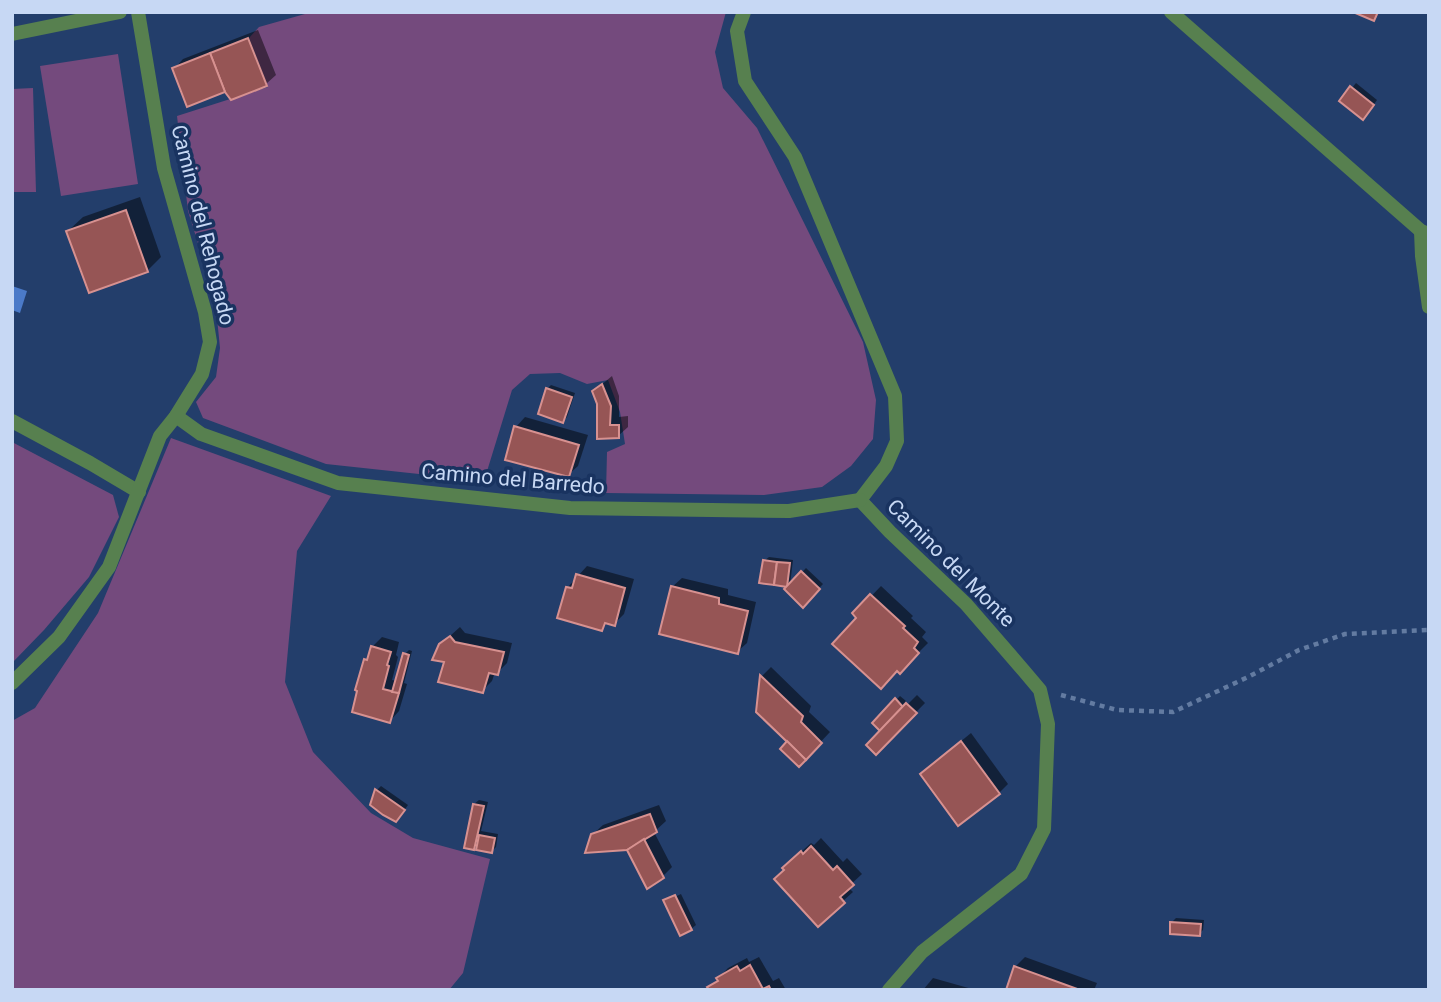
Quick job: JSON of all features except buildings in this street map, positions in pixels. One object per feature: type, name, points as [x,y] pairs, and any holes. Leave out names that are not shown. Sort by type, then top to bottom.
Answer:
[{"type":"street","points":[[12,34],[120,12]]},
{"type":"street","name":"Camino del Rehogado","points":[[12,683],[60,637],[108,567],[160,436],[202,374],[210,342],[205,312],[164,168],[138,12]]},
{"type":"street","name":"Camino del Monte","points":[[744,12],[737,30],[745,81],[796,157],[894,396],[897,441],[886,466],[860,500],[966,604],[1040,690],[1048,724],[1044,829],[1021,874],[922,952],[889,990]]},
{"type":"street","points":[[1171,12],[1425,232],[1422,256],[1429,307]]},
{"type":"street","name":"Camino del Barredo","points":[[176,416],[201,434],[338,483],[570,508],[789,511],[860,500]]},
{"type":"street","points":[[12,421],[139,492]]},
{"type":"path","points":[[1040,690],[1117,710],[1173,712],[1299,650],[1345,634],[1429,629]]},
{"type":"shaded area","points":[[312,12],[726,12],[715,52],[723,88],[757,128],[863,342],[876,400],[873,439],[851,466],[822,487],[764,495],[606,493],[607,452],[625,444],[620,412],[608,380],[587,384],[560,373],[530,374],[512,390],[484,481],[326,464],[203,418],[196,402],[216,377],[220,348],[215,298],[188,211],[177,116],[268,87],[249,38],[259,27]]},
{"type":"shaded area","points":[[118,54],[138,184],[61,196],[40,66]]},
{"type":"shaded area","points":[[33,88],[36,192],[12,192],[12,89]]},
{"type":"shaded area","points":[[171,438],[331,496],[297,551],[285,682],[313,752],[371,813],[413,838],[490,859],[463,973],[449,990],[12,990],[12,721],[35,708],[98,613]]},
{"type":"shaded area","points":[[12,442],[113,495],[119,517],[89,577],[12,663]]},
{"type":"water","points":[[12,286],[27,291],[20,313],[12,310]]}]
